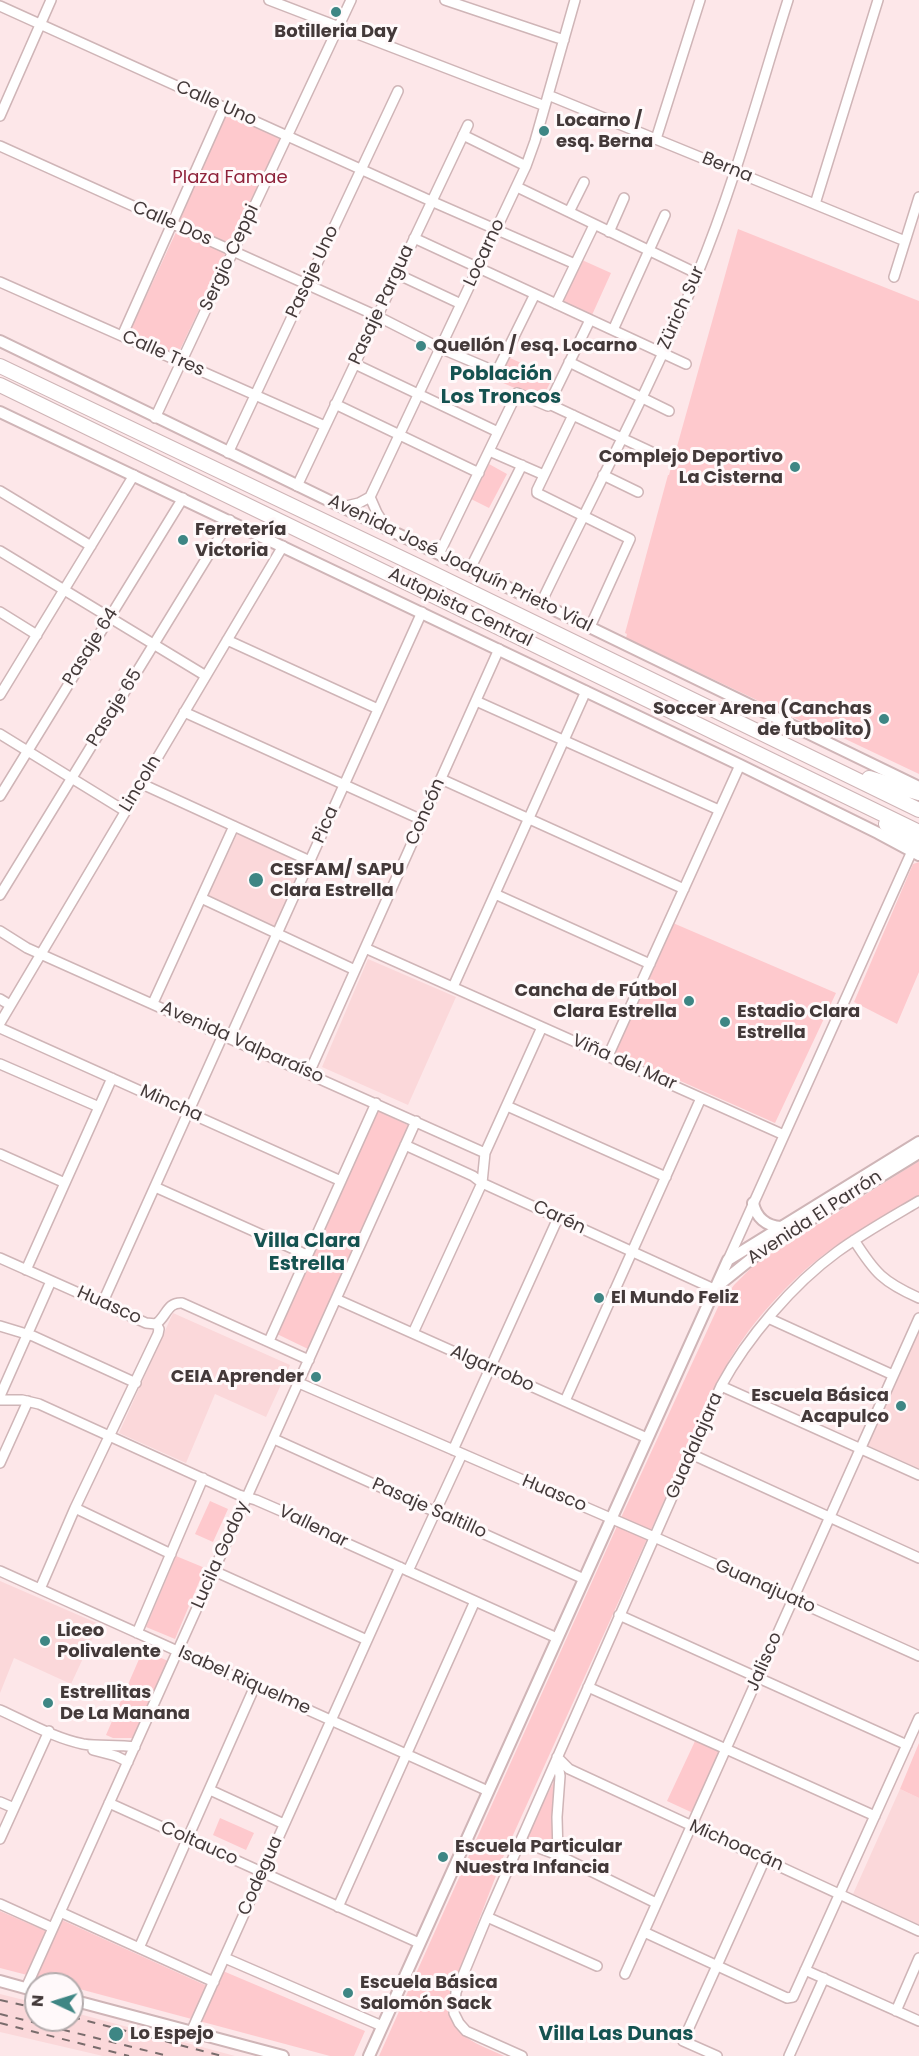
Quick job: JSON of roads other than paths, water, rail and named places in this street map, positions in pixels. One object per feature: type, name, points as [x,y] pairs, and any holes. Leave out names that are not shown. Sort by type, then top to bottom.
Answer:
[{"type":"highway","name":"Autopista Central","points":[[0,366],[437,575],[919,810]]},
{"type":"highway","name":"Autopista Central","points":[[0,385],[919,832]]},
{"type":"highway","points":[[826,765],[919,794]]},
{"type":"highway","points":[[853,800],[917,851]]},
{"type":"main road","name":"Avenida José Joaquín Prieto Vial","points":[[0,341],[919,787]]},
{"type":"main road","points":[[0,412],[230,520],[917,851]]},
{"type":"main road","name":"Avenida El Parrón","points":[[728,1260],[919,1142]]},
{"type":"main road","name":"Avenida El Parrón","points":[[714,1289],[766,1247],[919,1153]]},
{"type":"main road","points":[[753,1203],[756,1212],[764,1222],[781,1227]]},
{"type":"main road","points":[[369,2056],[728,1260]]},
{"type":"main road","points":[[0,1981],[24,1987]]},
{"type":"main road","points":[[84,2003],[283,2056]]},
{"type":"street","points":[[0,116],[51,0]]},
{"type":"street","points":[[269,0],[545,106]]},
{"type":"street","name":"Sergio Ceppi","points":[[155,418],[351,0]]},
{"type":"street","points":[[445,0],[564,40]]},
{"type":"street","name":"Locarno","points":[[370,497],[526,166],[575,0]]},
{"type":"street","points":[[656,139],[700,0]]},
{"type":"street","name":"Zürich Sur","points":[[541,603],[698,274],[734,171],[788,0]]},
{"type":"street","points":[[814,204],[878,0]]},
{"type":"street","name":"Calle Uno","points":[[0,6],[361,170],[575,264]]},
{"type":"street","name":"Pasaje Uno","points":[[228,453],[398,91]]},
{"type":"street","name":"Berna","points":[[548,95],[905,241]]},
{"type":"street","points":[[122,336],[224,108]]},
{"type":"street","name":"Pasaje Pargua","points":[[297,486],[468,124]]},
{"type":"street","points":[[463,135],[526,166]]},
{"type":"street","name":"Calle Dos","points":[[0,146],[492,370],[499,367],[536,294]]},
{"type":"street","points":[[569,212],[584,182]]},
{"type":"street","points":[[517,186],[698,274]]},
{"type":"street","points":[[894,277],[919,197]]},
{"type":"street","points":[[609,232],[624,198]]},
{"type":"street","points":[[613,330],[665,215]]},
{"type":"street","points":[[556,304],[594,225]]},
{"type":"street","points":[[414,238],[686,364]]},
{"type":"street","points":[[397,274],[461,304]]},
{"type":"street","name":"Calle Tres","points":[[0,282],[325,426]]},
{"type":"street","points":[[549,405],[590,320]]},
{"type":"street","points":[[569,362],[669,411]]},
{"type":"street","points":[[354,364],[498,432]]},
{"type":"street","points":[[439,554],[517,393],[573,415],[658,455]]},
{"type":"street","points":[[335,404],[479,473]]},
{"type":"street","points":[[573,415],[537,493],[630,539],[590,627]]},
{"type":"street","points":[[489,451],[544,475]]},
{"type":"street","points":[[470,569],[522,465]]},
{"type":"street","points":[[0,695],[134,475]]},
{"type":"street","points":[[603,476],[638,492]]},
{"type":"street","points":[[0,491],[91,546]]},
{"type":"street","points":[[342,507],[359,503],[370,497],[388,530]]},
{"type":"street","name":"Pasaje 64","points":[[0,796],[183,498]]},
{"type":"street","name":"Pasaje 65","points":[[0,895],[230,520]]},
{"type":"street","name":"Lincoln","points":[[0,1023],[283,546]]},
{"type":"street","points":[[0,551],[206,676]]},
{"type":"street","points":[[0,612],[37,635]]},
{"type":"street","name":"Pica","points":[[102,1304],[188,1112],[277,934],[422,612]]},
{"type":"street","points":[[227,640],[378,709]]},
{"type":"street","name":"Concón","points":[[309,1073],[499,649]]},
{"type":"street","points":[[0,674],[10,680]]},
{"type":"street","points":[[453,987],[586,691]]},
{"type":"street","points":[[476,701],[719,810]]},
{"type":"street","points":[[184,712],[422,820]]},
{"type":"street","points":[[0,734],[125,811]]},
{"type":"street","points":[[608,1056],[740,765]]},
{"type":"street","points":[[441,780],[684,889]]},
{"type":"street","points":[[142,784],[310,861]]},
{"type":"street","points":[[153,1003],[234,826]]},
{"type":"street","points":[[728,1260],[917,851]]},
{"type":"street","points":[[495,894],[650,964]]},
{"type":"street","points":[[201,898],[355,970]]},
{"type":"street","name":"Avenida Valparaíso","points":[[0,931],[27,948],[485,1153]]},
{"type":"street","name":"Viña del Mar","points":[[365,948],[784,1135]]},
{"type":"street","points":[[0,999],[10,1005]]},
{"type":"street","points":[[413,1333],[482,1183],[485,1153],[542,1027]]},
{"type":"street","name":"Mincha","points":[[0,1028],[341,1180]]},
{"type":"street","points":[[0,1064],[99,1107]]},
{"type":"street","points":[[26,1270],[112,1078]]},
{"type":"street","points":[[564,1401],[701,1098]]},
{"type":"street","points":[[269,1341],[376,1103]]},
{"type":"street","points":[[507,1106],[666,1177]]},
{"type":"street","name":"Lucila Godoy","points":[[37,1972],[60,1912],[416,1121]]},
{"type":"street","name":"Carén","points":[[405,1145],[473,1176],[482,1183],[714,1289]]},
{"type":"street","points":[[0,1154],[65,1183]]},
{"type":"street","points":[[155,1187],[308,1255]]},
{"type":"street","name":"Guadalajara","points":[[522,2056],[462,2028],[454,2013],[456,1992],[520,1841],[721,1386],[740,1353],[768,1318],[824,1263],[854,1240],[919,1201]]},
{"type":"street","name":"Codegua","points":[[191,2032],[367,1640],[435,1512],[490,1368],[558,1218]]},
{"type":"street","points":[[854,1240],[881,1277],[919,1298]]},
{"type":"street","name":"Huasco","points":[[0,1258],[146,1323],[156,1324],[170,1306],[182,1303],[309,1360]]},
{"type":"street","points":[[0,1396],[51,1281]]},
{"type":"street","name":"Algarrobo","points":[[336,1299],[647,1438]]},
{"type":"street","points":[[768,1318],[893,1375]]},
{"type":"street","name":"Jalisco","points":[[625,1974],[919,1318]]},
{"type":"street","points":[[40,1589],[75,1508],[111,1437],[159,1332],[156,1324]]},
{"type":"street","points":[[0,1326],[27,1335],[136,1383]]},
{"type":"street","name":"Huasco","points":[[299,1383],[611,1518]]},
{"type":"street","points":[[721,1386],[919,1475]]},
{"type":"street","name":"Vallenar","points":[[0,1400],[28,1401],[286,1513],[328,1535],[557,1638]]},
{"type":"street","points":[[0,1463],[28,1401]]},
{"type":"street","name":"Pasaje Saltillo","points":[[274,1439],[584,1579]]},
{"type":"street","points":[[691,1454],[919,1558]]},
{"type":"street","points":[[137,1633],[203,1478]]},
{"type":"street","points":[[75,1508],[171,1554]]},
{"type":"street","name":"Guanajuato","points":[[611,1518],[919,1656]]},
{"type":"street","name":"Isabel Riquelme","points":[[0,1571],[488,1791]]},
{"type":"street","points":[[214,1571],[367,1640]]},
{"type":"street","points":[[338,1907],[475,1601]]},
{"type":"street","points":[[619,1615],[907,1745]]},
{"type":"street","points":[[139,1948],[255,1686]]},
{"type":"street","points":[[588,1687],[874,1816]]},
{"type":"street","points":[[0,1710],[82,1747],[116,1756],[128,1762]]},
{"type":"street","points":[[644,1932],[786,1998],[793,1997],[919,1718]]},
{"type":"street","points":[[0,1839],[48,1731]]},
{"type":"street","points":[[68,1740],[95,1746],[135,1747]]},
{"type":"street","name":"Guadalajara","points":[[557,1757],[560,1776],[556,1817],[558,1855]]},
{"type":"street","name":"Michoacán","points":[[557,1757],[569,1769],[919,1930]]},
{"type":"street","points":[[210,1790],[284,1824]]},
{"type":"street","points":[[0,1802],[14,1808]]},
{"type":"street","name":"Coltauco","points":[[109,1803],[419,1943]]},
{"type":"street","points":[[520,1841],[558,1855],[656,1903]]},
{"type":"street","points":[[717,2056],[683,2041],[765,1859]]},
{"type":"street","points":[[0,1904],[53,1928]]},
{"type":"street","points":[[60,1912],[214,1982]]},
{"type":"street","points":[[487,1917],[597,1966]]},
{"type":"street","points":[[225,1958],[382,2026]]},
{"type":"street","points":[[896,2011],[919,1958]]},
{"type":"street","points":[[806,1970],[919,2021]]},
{"type":"street","points":[[790,2056],[824,1978]]},
{"type":"railway","points":[[0,2000],[24,2005]]},
{"type":"railway","points":[[0,2014],[168,2056]]},
{"type":"railway","points":[[84,2020],[222,2056]]},
{"type":"railway","points":[[0,2023],[129,2056]]},
{"type":"place","name":"Botilleria Day","points":[[336,12]]},
{"type":"place","name":"Locarno / esq. Berna","points":[[544,131]]},
{"type":"place","name":"Quellón / esq. Locarno","points":[[421,346]]},
{"type":"place","name":"Complejo Deportivo La Cisterna","points":[[795,467]]},
{"type":"place","name":"Ferretería Victoria","points":[[183,540]]},
{"type":"place","name":"Soccer Arena (Canchas de futbolito)","points":[[884,719]]},
{"type":"place","name":"CESFAM/ SAPU Clara Estrella","points":[[256,880]]},
{"type":"place","name":"Cancha de Fútbol Clara Estrella","points":[[689,1001]]},
{"type":"place","name":"Estadio Clara Estrella","points":[[725,1022]]},
{"type":"place","name":"El Mundo Feliz","points":[[599,1298]]},
{"type":"place","name":"CEIA Aprender","points":[[316,1377]]},
{"type":"place","name":"Escuela Básica Acapulco","points":[[901,1406]]},
{"type":"place","name":"Liceo Polivalente","points":[[45,1641]]},
{"type":"place","name":"Estrellitas De La Manana","points":[[48,1703]]},
{"type":"place","name":"Escuela Particular Nuestra Infancia","points":[[443,1857]]},
{"type":"place","name":"Escuela Básica Salomón Sack","points":[[348,1993]]},
{"type":"place","name":"Lo Espejo","points":[[116,2034]]},
{"type":"district","name":"Población Los Troncos","points":[[501,386]]},
{"type":"district","name":"Villa Clara Estrella","points":[[307,1254]]},
{"type":"district","name":"Villa Las Dunas","points":[[616,2035]]},
{"type":"park label","name":"Plaza Famae","points":[[230,178]]}]
